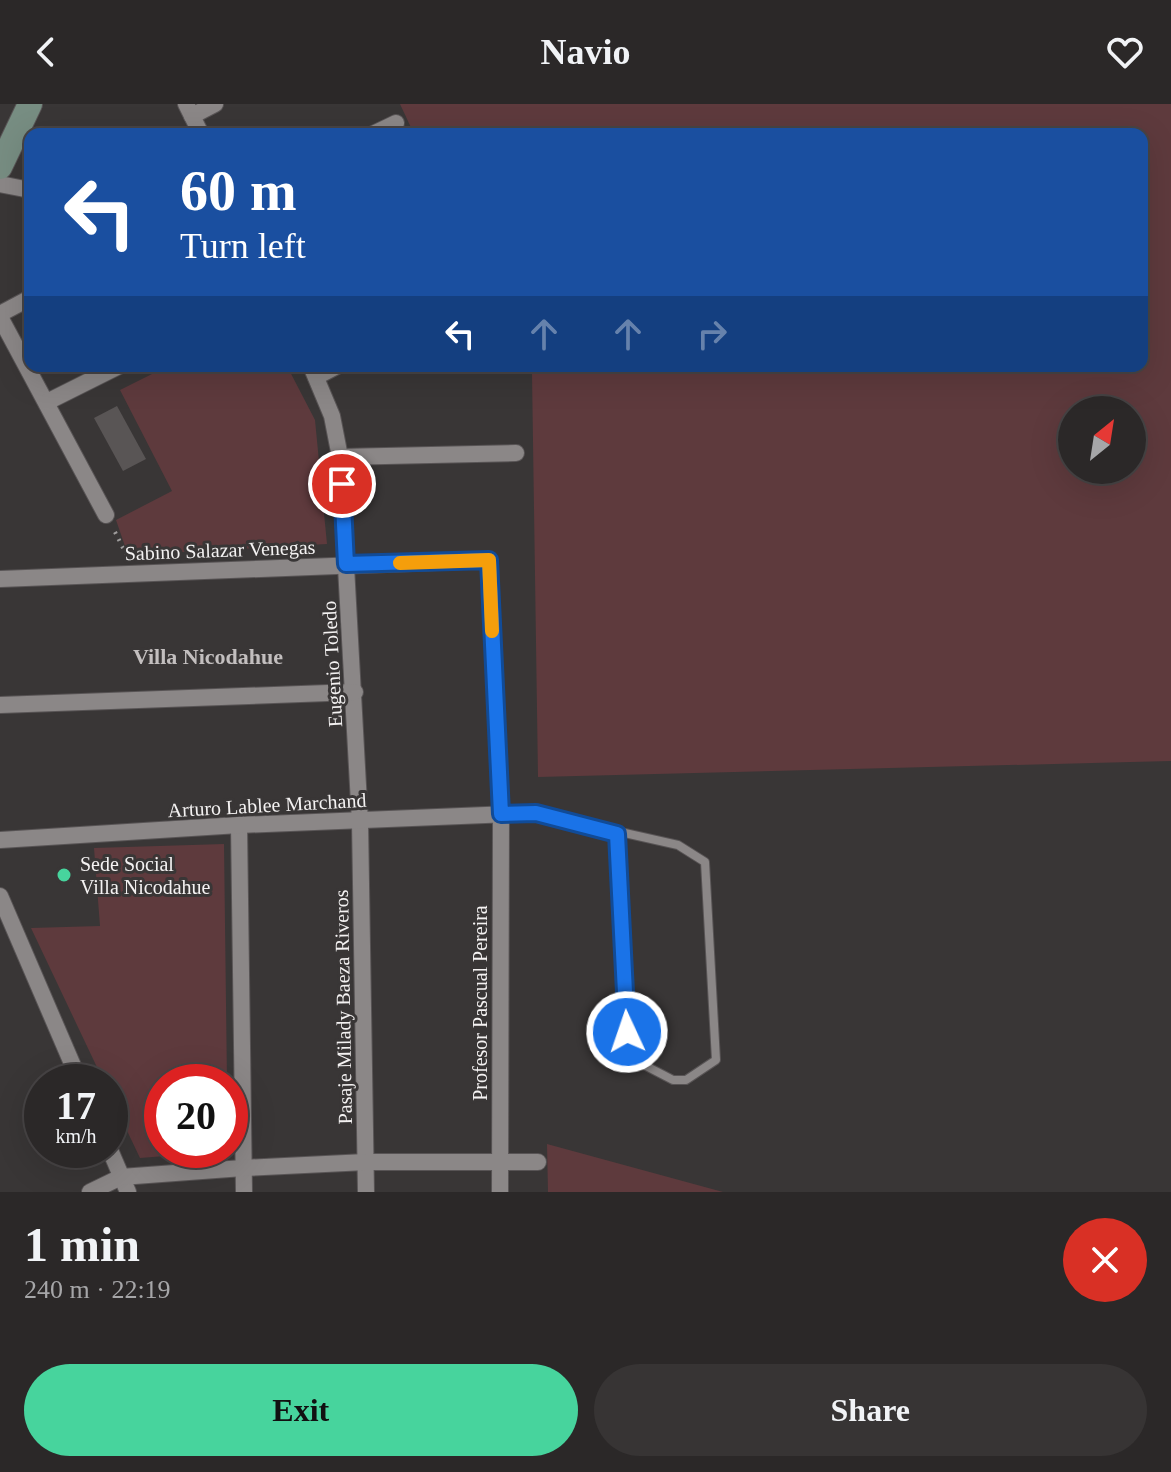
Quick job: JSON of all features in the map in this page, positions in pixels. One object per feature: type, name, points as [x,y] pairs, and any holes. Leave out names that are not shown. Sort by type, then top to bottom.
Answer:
[{"type":"street","points":[[0,167],[30,104]]},
{"type":"street","points":[[198,128],[189,110],[215,104]]},
{"type":"street","points":[[386,128],[396,123]]},
{"type":"street","points":[[0,184],[24,189]]},
{"type":"street","points":[[24,301],[0,315],[24,359]]},
{"type":"street","points":[[31,372],[106,515]]},
{"type":"street","points":[[47,402],[107,372]]},
{"type":"street","name":"Eugenio Toledo","points":[[313,372],[332,416],[340,457],[360,822]]},
{"type":"street","points":[[340,457],[516,453]]},
{"type":"street","name":"Sabino Salazar Venegas","points":[[0,579],[489,560]]},
{"type":"street","name":"Profesor Pascual Pereira","points":[[489,560],[501,814],[500,1192]]},
{"type":"street","points":[[0,705],[355,692]]},
{"type":"street","name":"Arturo Lablee Marchand","points":[[0,840],[239,825],[536,813]]},
{"type":"street","name":"Pasaje Milady Baeza Riveros","points":[[360,822],[366,1192]]},
{"type":"street","points":[[239,825],[242,1064]]},
{"type":"street","points":[[0,896],[72,1064]]},
{"type":"street","points":[[248,1168],[366,1162],[538,1162]]},
{"type":"street","points":[[90,1192],[124,1184],[243,1168],[244,1192]]},
{"type":"lane","points":[[536,813],[617,834],[678,845],[705,862],[716,1060],[686,1080],[673,1080],[646,1066],[627,1032],[617,834]]},
{"type":"path","points":[[106,515],[136,573]]},
{"type":"shaded area","points":[[400,104],[1171,104],[1171,761],[538,777],[531,372],[1148,372],[1148,128],[411,128]]},
{"type":"shaded area","points":[[156,372],[290,372],[315,420],[327,544],[128,555],[116,520],[172,491],[120,390]]},
{"type":"shaded area","points":[[224,844],[227,1064],[144,1064],[144,1158],[140,1158],[128,1133],[128,1064],[95,1064],[31,928],[100,926],[94,848]]},
{"type":"shaded area","points":[[547,1144],[723,1192],[548,1192]]},
{"type":"building","points":[[117,406],[146,459],[123,471],[94,418]]},
{"type":"slow traffic","points":[[400,563],[489,560],[492,631]]},
{"type":"place","name":"Sede Social Villa Nicodahue","points":[[64,875]]},
{"type":"district","name":"Villa Nicodahue","points":[[208,656]]},
{"type":"route","points":[[342,484],[346,564],[489,560],[501,814],[536,813],[617,834],[627,1032]]}]
